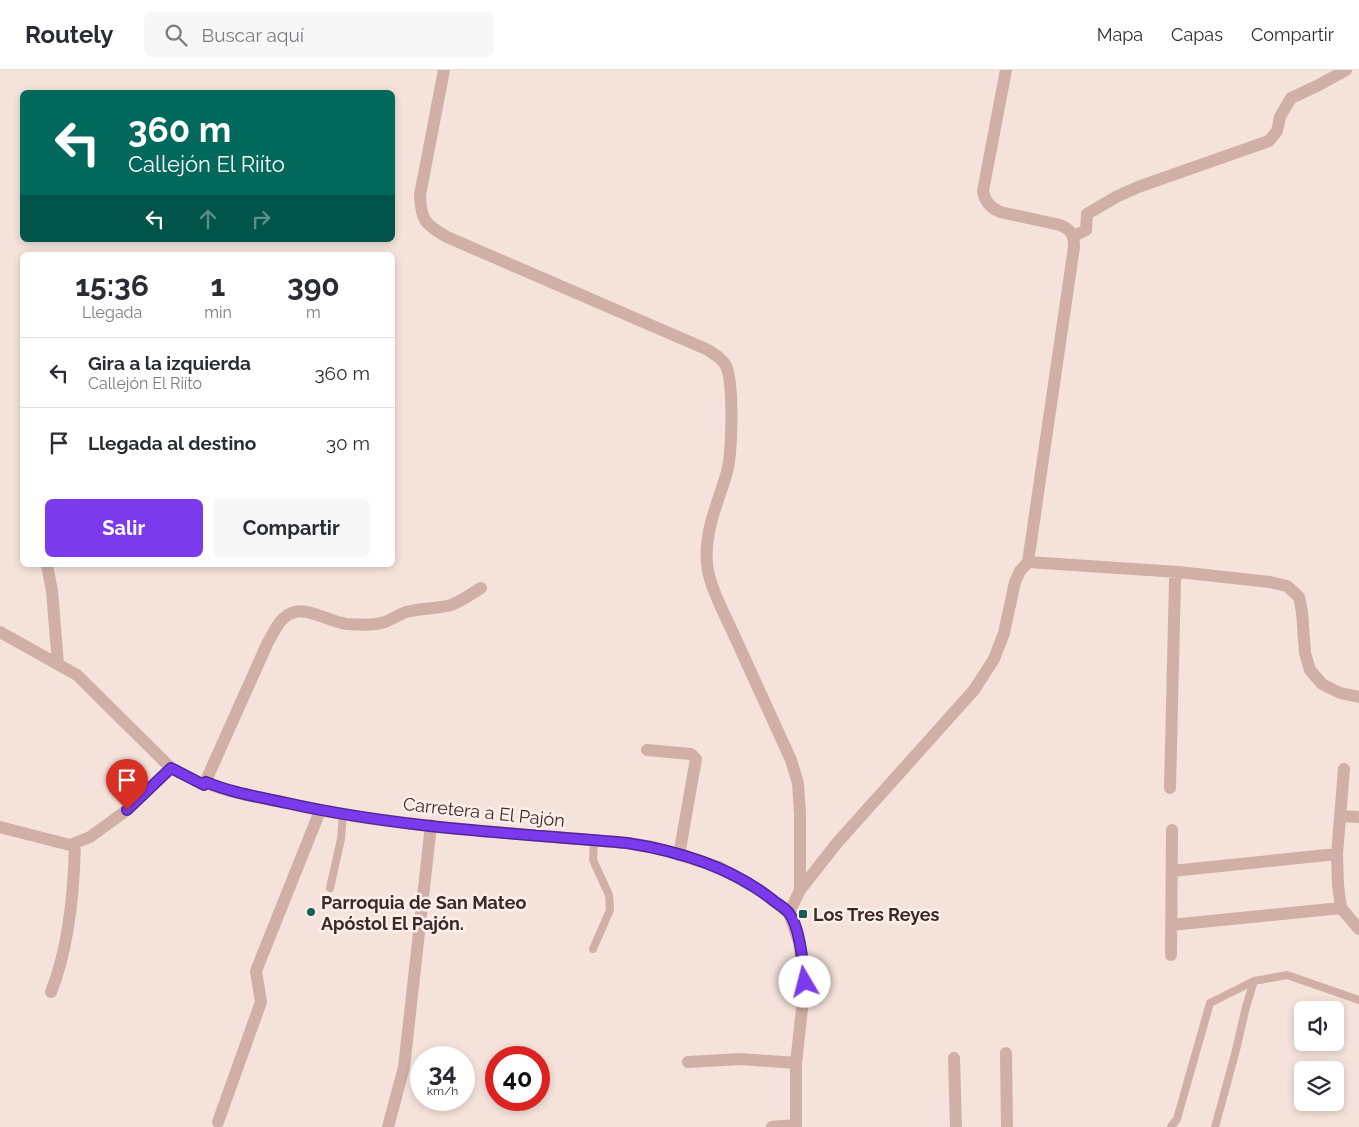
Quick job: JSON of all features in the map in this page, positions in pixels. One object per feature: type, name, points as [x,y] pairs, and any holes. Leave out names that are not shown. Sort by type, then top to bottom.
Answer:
[{"type":"street","points":[[444,70],[420,194],[421,214],[430,227],[447,237],[706,349],[717,356],[725,365],[729,376],[732,441],[727,470],[712,514],[707,540],[707,566],[717,597],[790,760],[798,783],[800,890]]},
{"type":"street","points":[[772,1127],[796,1126],[796,1063],[805,982],[800,942],[789,913],[800,890],[838,843],[974,690],[994,659],[1004,633],[1015,582],[1020,571],[1028,562],[1074,247],[1074,236],[1068,228],[1060,225],[1000,212],[988,204],[985,197],[983,191],[1006,70]]},
{"type":"street","points":[[1074,236],[1086,230],[1087,214],[1116,197],[1231,153],[1269,141],[1277,131],[1280,117],[1291,98],[1346,70]]},
{"type":"street","points":[[1028,562],[1178,572],[1270,582],[1286,586],[1299,596],[1305,653],[1310,670],[1322,684],[1340,693],[1359,697]]},
{"type":"street","points":[[47,567],[52,591],[58,664]]},
{"type":"street","points":[[1170,788],[1175,580],[1178,572]]},
{"type":"street","points":[[204,785],[268,642],[281,621],[290,613],[301,610],[344,624],[360,625],[383,622],[406,612],[427,607],[449,605],[464,600],[481,588]]},
{"type":"street","name":"Carretera a El Pajón","points":[[0,632],[77,675],[171,768],[204,785],[206,782],[223,790],[320,811],[432,825],[653,847],[719,867],[761,891],[789,913]]},
{"type":"street","points":[[647,750],[691,754],[696,759],[679,855]]},
{"type":"street","points":[[0,827],[70,845],[90,837],[127,810],[171,768]]},
{"type":"street","points":[[1344,769],[1337,854],[1338,885],[1341,908],[1359,929]]},
{"type":"street","points":[[218,1122],[261,1002],[256,971],[320,811]]},
{"type":"street","points":[[1341,816],[1359,817]]},
{"type":"street","points":[[388,1127],[404,1067],[432,825]]},
{"type":"street","points":[[1171,955],[1172,830]]},
{"type":"street","points":[[51,992],[56,979],[72,901],[75,843]]},
{"type":"street","points":[[1172,871],[1337,854]]},
{"type":"street","points":[[1171,925],[1341,908]]},
{"type":"street","points":[[1006,1053],[1007,1127]]},
{"type":"street","points":[[954,1058],[956,1127]]},
{"type":"street","points":[[688,1062],[740,1059],[796,1063]]},
{"type":"lane","points":[[330,888],[341,839],[343,814]]},
{"type":"lane","points":[[593,949],[610,910],[609,895],[593,860],[594,840]]},
{"type":"lane","points":[[1171,1127],[1177,1119],[1210,1003],[1254,981],[1287,975],[1359,1000]]},
{"type":"lane","points":[[1215,1127],[1254,981]]},
{"type":"place","name":"Parroquia de San Mateo Apóstol El Pajón.","points":[[311,912]]},
{"type":"place","name":"Los Tres Reyes","points":[[803,914]]},
{"type":"route","points":[[127,810],[171,768],[204,785],[206,782],[223,790],[320,811],[464,829],[627,843],[653,847],[719,867],[761,891],[789,913],[800,942],[805,982]]}]
